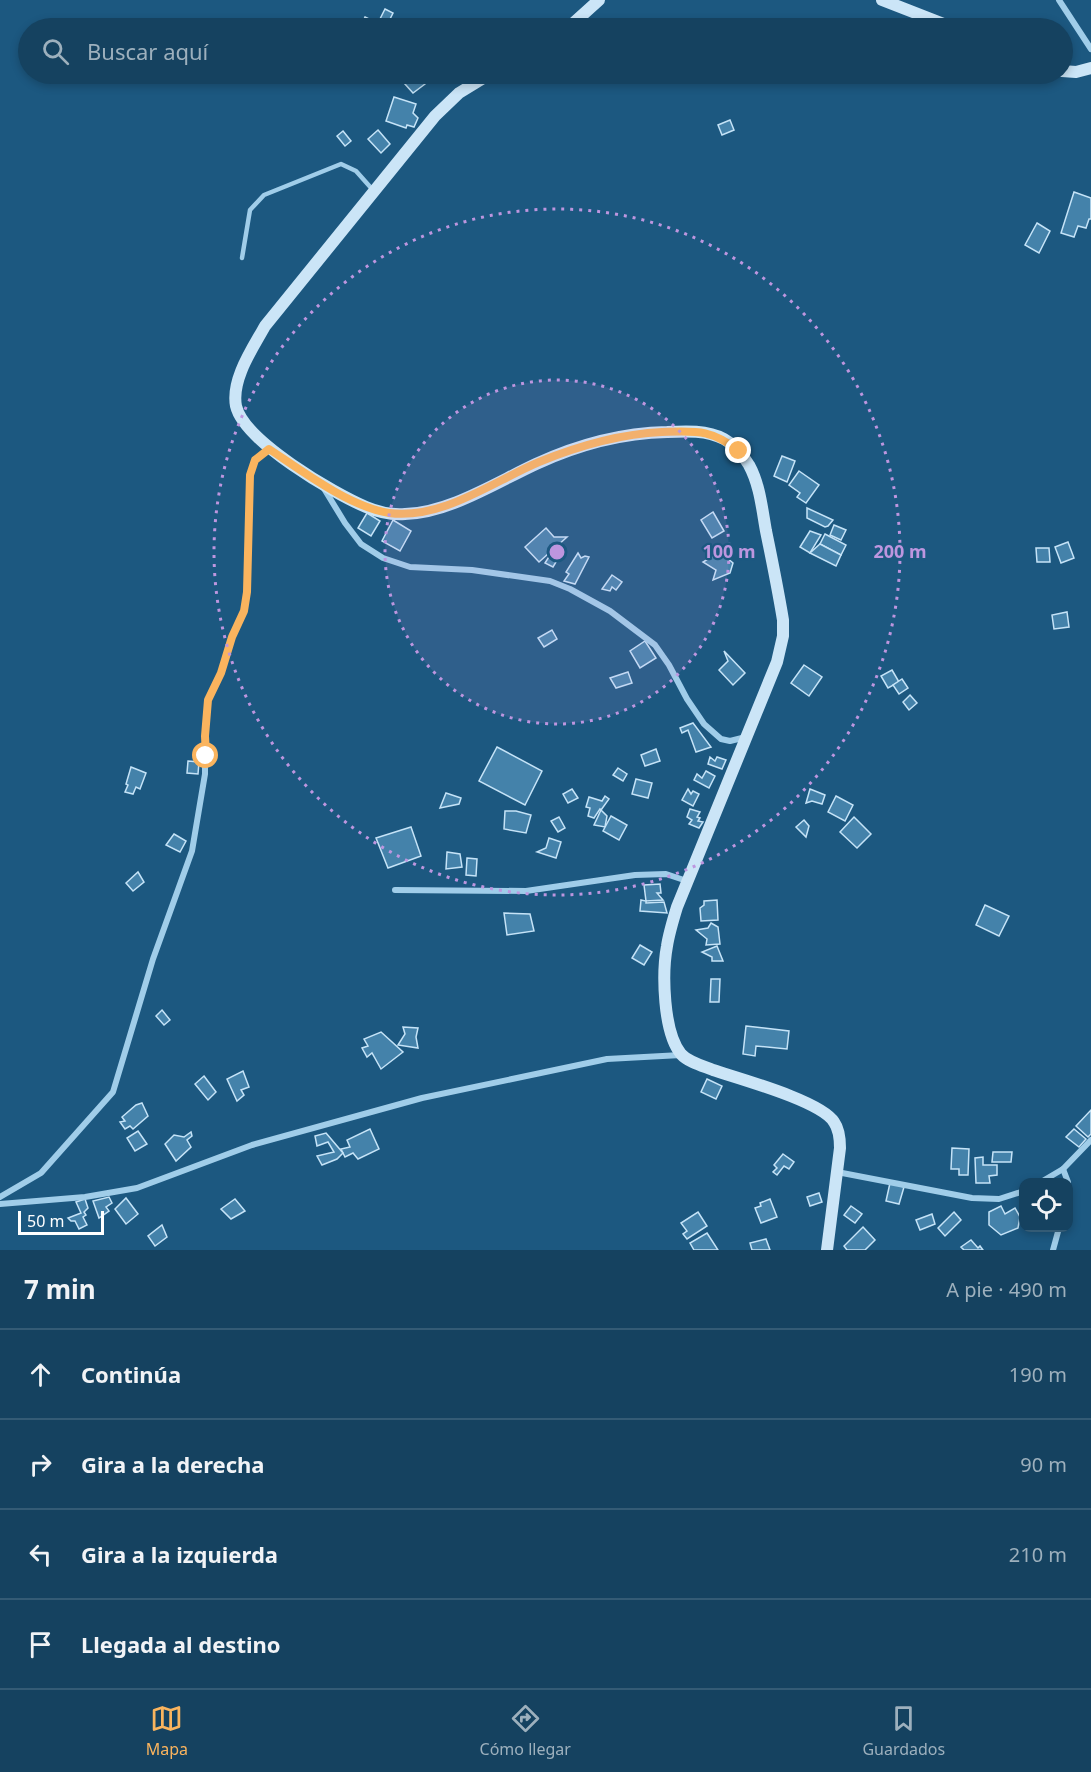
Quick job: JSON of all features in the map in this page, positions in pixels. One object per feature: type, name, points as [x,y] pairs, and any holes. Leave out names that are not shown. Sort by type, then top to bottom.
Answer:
[{"type":"street","points":[[579,18],[599,0]]},
{"type":"street","points":[[882,0],[928,18]]},
{"type":"street","points":[[1059,0],[1071,18]]},
{"type":"street","points":[[1073,22],[1091,50]]},
{"type":"street","points":[[1073,72],[1091,68]]},
{"type":"street","points":[[474,84],[459,93],[435,116],[265,326],[244,363],[237,382],[236,405],[244,424],[269,449],[319,482],[366,507],[388,513],[406,514],[447,505],[573,449],[608,439],[645,433],[706,432],[724,439],[739,451],[750,466],[758,488],[783,620],[783,636],[777,662],[687,881],[671,928],[666,949],[665,997],[668,1023],[681,1055]]},
{"type":"street","points":[[0,1197],[41,1173],[113,1092],[153,959],[192,851],[206,774],[205,736],[208,700],[221,673],[232,637],[244,611],[247,592],[250,475],[255,460],[269,449]]},
{"type":"street","points":[[319,482],[361,544],[383,558],[410,567],[472,570],[550,581],[610,611],[655,645],[704,724],[721,739],[730,741],[746,737]]},
{"type":"street","points":[[395,890],[526,891],[635,875],[666,874],[687,881]]},
{"type":"street","points":[[0,1203],[85,1197],[137,1188],[252,1144],[422,1098],[607,1059],[681,1055],[699,1065],[807,1102],[824,1111],[835,1122],[840,1136],[840,1148],[827,1250]]},
{"type":"street","points":[[1048,1178],[1063,1170],[1091,1140]]},
{"type":"street","points":[[1063,1170],[1066,1178]]},
{"type":"street","points":[[837,1172],[972,1198],[999,1199],[1019,1192]]},
{"type":"street","points":[[1053,1250],[1058,1232]]},
{"type":"lane","points":[[242,258],[250,210],[264,195],[341,164],[356,171],[374,191]]},
{"type":"building","points":[[385,9],[393,13],[390,18],[380,18]]},
{"type":"building","points":[[405,84],[425,84],[413,93]]},
{"type":"building","points":[[394,97],[416,104],[413,113],[418,118],[414,127],[407,125],[406,128],[386,121]]},
{"type":"building","points":[[730,120],[734,130],[722,135],[718,125]]},
{"type":"building","points":[[378,130],[390,144],[381,153],[368,139]]},
{"type":"building","points":[[343,131],[351,141],[345,146],[337,136]]},
{"type":"building","points":[[1074,192],[1091,198],[1091,219],[1086,228],[1078,226],[1074,237],[1061,233]]},
{"type":"building","points":[[1037,223],[1050,231],[1039,253],[1025,245]]},
{"type":"building","points":[[782,456],[795,461],[787,482],[774,476]]},
{"type":"building","points":[[799,471],[819,485],[806,503],[797,497],[800,493],[789,485]]},
{"type":"building","points":[[807,508],[833,520],[825,527],[807,518]]},
{"type":"building","points":[[713,512],[724,531],[712,538],[701,520]]},
{"type":"building","points":[[367,513],[380,521],[371,536],[358,528]]},
{"type":"building","points":[[393,520],[411,531],[400,551],[382,541]]},
{"type":"building","points":[[834,525],[846,530],[841,540],[830,535]]},
{"type":"building","points":[[546,528],[554,537],[567,537],[539,562],[525,547]]},
{"type":"building","points":[[810,531],[821,535],[810,553],[800,547]]},
{"type":"building","points":[[825,534],[846,545],[841,555],[820,544]]},
{"type":"building","points":[[1068,542],[1074,558],[1061,563],[1055,547]]},
{"type":"building","points":[[820,544],[841,555],[836,566],[810,553]]},
{"type":"building","points":[[1036,548],[1049,548],[1050,562],[1037,562]]},
{"type":"building","points":[[552,552],[559,557],[553,567],[545,563]]},
{"type":"building","points":[[720,552],[733,563],[730,573],[713,580],[716,570],[703,562]]},
{"type":"building","points":[[578,553],[581,558],[589,557],[575,584],[564,581],[569,574],[566,572]]},
{"type":"building","points":[[612,575],[622,582],[616,590],[612,587],[610,591],[602,589]]},
{"type":"building","points":[[1067,612],[1069,627],[1054,629],[1052,615]]},
{"type":"building","points":[[552,630],[557,639],[544,647],[538,638]]},
{"type":"building","points":[[645,641],[656,658],[640,668],[630,651]]},
{"type":"building","points":[[724,651],[745,673],[733,685],[719,670],[728,661]]},
{"type":"building","points":[[804,665],[822,677],[809,696],[791,683]]},
{"type":"building","points":[[892,670],[899,682],[888,688],[881,676]]},
{"type":"building","points":[[628,672],[632,683],[616,688],[610,678]]},
{"type":"building","points":[[902,679],[908,688],[899,694],[893,685]]},
{"type":"building","points":[[910,695],[917,703],[909,710],[903,702]]},
{"type":"building","points":[[693,723],[711,747],[696,752],[688,730],[682,733],[680,728]]},
{"type":"building","points":[[497,747],[542,771],[525,805],[479,781]]},
{"type":"building","points":[[656,749],[660,761],[645,766],[641,755]]},
{"type":"building","points":[[710,757],[715,761],[717,757],[726,760],[722,769],[708,764]]},
{"type":"building","points":[[188,761],[199,762],[198,774],[187,773]]},
{"type":"building","points":[[131,767],[146,773],[140,789],[136,787],[133,794],[125,792]]},
{"type":"building","points":[[618,768],[627,774],[623,781],[613,775]]},
{"type":"building","points":[[706,771],[715,776],[709,788],[694,780],[697,774],[702,778]]},
{"type":"building","points":[[636,779],[652,783],[648,798],[632,794]]},
{"type":"building","points":[[572,789],[578,798],[568,803],[563,794]]},
{"type":"building","points":[[688,789],[691,794],[693,791],[699,794],[693,806],[682,800]]},
{"type":"building","points":[[810,789],[825,795],[822,804],[812,801],[806,803]]},
{"type":"building","points":[[446,793],[461,798],[459,804],[440,808]]},
{"type":"building","points":[[605,796],[609,799],[601,810],[594,818],[588,816],[590,808],[586,807],[589,797],[602,801]]},
{"type":"building","points":[[836,796],[853,805],[845,821],[828,812]]},
{"type":"building","points":[[690,809],[700,812],[697,817],[700,818],[698,821],[703,822],[699,828],[689,824],[692,820],[687,817]]},
{"type":"building","points":[[601,810],[607,816],[605,827],[594,825]]},
{"type":"building","points":[[505,811],[531,815],[526,833],[504,829]]},
{"type":"building","points":[[611,816],[627,825],[619,840],[603,831]]},
{"type":"building","points":[[559,817],[565,828],[558,832],[551,821]]},
{"type":"building","points":[[854,817],[871,834],[857,848],[840,832]]},
{"type":"building","points":[[804,820],[809,826],[806,837],[796,827]]},
{"type":"building","points":[[411,827],[421,856],[388,868],[376,838]]},
{"type":"building","points":[[174,834],[186,841],[180,852],[166,845]]},
{"type":"building","points":[[549,838],[561,842],[556,858],[537,852],[546,848]]},
{"type":"building","points":[[447,852],[460,854],[462,867],[446,869]]},
{"type":"building","points":[[467,858],[477,859],[476,876],[466,875]]},
{"type":"building","points":[[138,872],[144,882],[133,891],[126,883]]},
{"type":"building","points":[[660,884],[661,893],[657,893],[663,900],[646,901],[644,885]]},
{"type":"building","points":[[641,900],[646,903],[664,902],[667,913],[640,911]]},
{"type":"building","points":[[717,900],[718,920],[701,921],[700,908],[704,905],[704,901]]},
{"type":"building","points":[[985,905],[1009,916],[999,936],[976,925]]},
{"type":"building","points":[[504,913],[530,914],[534,931],[507,935]]},
{"type":"building","points":[[711,923],[718,927],[720,944],[706,945],[707,939],[696,930],[708,928]]},
{"type":"building","points":[[640,945],[652,952],[644,965],[632,958]]},
{"type":"building","points":[[717,946],[723,961],[712,961],[712,957],[702,952]]},
{"type":"building","points":[[711,979],[720,979],[719,1002],[710,1002]]},
{"type":"building","points":[[162,1010],[170,1020],[164,1025],[156,1016]]},
{"type":"building","points":[[746,1026],[789,1031],[787,1049],[756,1046],[755,1056],[743,1054]]},
{"type":"building","points":[[403,1027],[418,1028],[416,1037],[418,1048],[398,1045],[405,1034]]},
{"type":"building","points":[[381,1032],[403,1052],[381,1069],[372,1053],[367,1057],[362,1048],[368,1046],[364,1039]]},
{"type":"building","points":[[243,1071],[249,1087],[241,1090],[244,1095],[237,1101],[227,1079]]},
{"type":"building","points":[[204,1076],[216,1092],[208,1100],[195,1084]]},
{"type":"building","points":[[707,1079],[722,1086],[716,1099],[701,1092]]},
{"type":"building","points":[[142,1103],[148,1116],[133,1129],[130,1126],[125,1129],[120,1122],[125,1121],[122,1117],[136,1105]]},
{"type":"building","points":[[1091,1110],[1091,1134],[1088,1137],[1076,1126]]},
{"type":"building","points":[[370,1129],[379,1149],[358,1159],[353,1153],[345,1157],[341,1149],[350,1147],[347,1140]]},
{"type":"building","points":[[1074,1129],[1086,1139],[1079,1147],[1066,1137]]},
{"type":"building","points":[[138,1131],[147,1144],[135,1151],[127,1138]]},
{"type":"building","points":[[191,1132],[192,1136],[187,1140],[191,1147],[176,1161],[165,1144],[174,1135],[184,1137]]},
{"type":"building","points":[[326,1133],[343,1153],[337,1159],[322,1165],[317,1156],[334,1152],[328,1142],[317,1146],[315,1136]]},
{"type":"building","points":[[952,1148],[969,1149],[968,1175],[959,1175],[959,1169],[951,1169]]},
{"type":"building","points":[[993,1152],[1012,1152],[1011,1162],[992,1162]]},
{"type":"building","points":[[783,1154],[794,1162],[789,1169],[784,1166],[777,1175],[773,1172],[777,1168],[774,1165]]},
{"type":"building","points":[[983,1157],[983,1165],[997,1165],[997,1175],[989,1176],[990,1183],[976,1183],[975,1158]]},
{"type":"building","points":[[890,1183],[904,1187],[899,1204],[886,1201]]},
{"type":"building","points":[[819,1193],[822,1202],[810,1206],[807,1197]]},
{"type":"building","points":[[109,1197],[112,1203],[106,1207],[109,1211],[99,1218],[93,1201]]},
{"type":"building","points":[[126,1198],[138,1214],[126,1224],[115,1209]]},
{"type":"building","points":[[85,1199],[88,1208],[83,1217],[87,1225],[79,1229],[75,1221],[68,1218],[81,1213],[76,1202]]},
{"type":"building","points":[[235,1199],[245,1211],[231,1219],[221,1209]]},
{"type":"building","points":[[770,1199],[777,1217],[761,1223],[755,1208]]},
{"type":"building","points":[[851,1206],[862,1214],[855,1223],[844,1215]]},
{"type":"building","points":[[1001,1206],[1005,1214],[1015,1208],[1019,1215],[1018,1228],[1001,1235],[989,1225],[989,1212]]},
{"type":"building","points":[[698,1212],[707,1226],[687,1239],[683,1234],[687,1231],[681,1223]]},
{"type":"building","points":[[954,1212],[961,1220],[945,1236],[938,1228]]},
{"type":"building","points":[[932,1214],[935,1224],[920,1230],[916,1220]]},
{"type":"building","points":[[162,1225],[167,1237],[155,1246],[148,1236]]},
{"type":"building","points":[[863,1227],[875,1240],[865,1250],[847,1250],[844,1246]]},
{"type":"building","points":[[707,1233],[718,1250],[694,1250],[690,1243]]},
{"type":"building","points":[[766,1239],[770,1250],[752,1250],[750,1243]]},
{"type":"building","points":[[971,1240],[983,1250],[964,1250],[961,1247]]},
{"type":"route","points":[[206,756],[208,700],[221,673],[232,637],[244,611],[247,592],[250,475],[255,460],[262,453],[269,449],[319,482],[366,507],[388,513],[406,514],[447,505],[538,463],[573,449],[608,439],[645,433],[706,432],[724,439],[739,451]]}]
